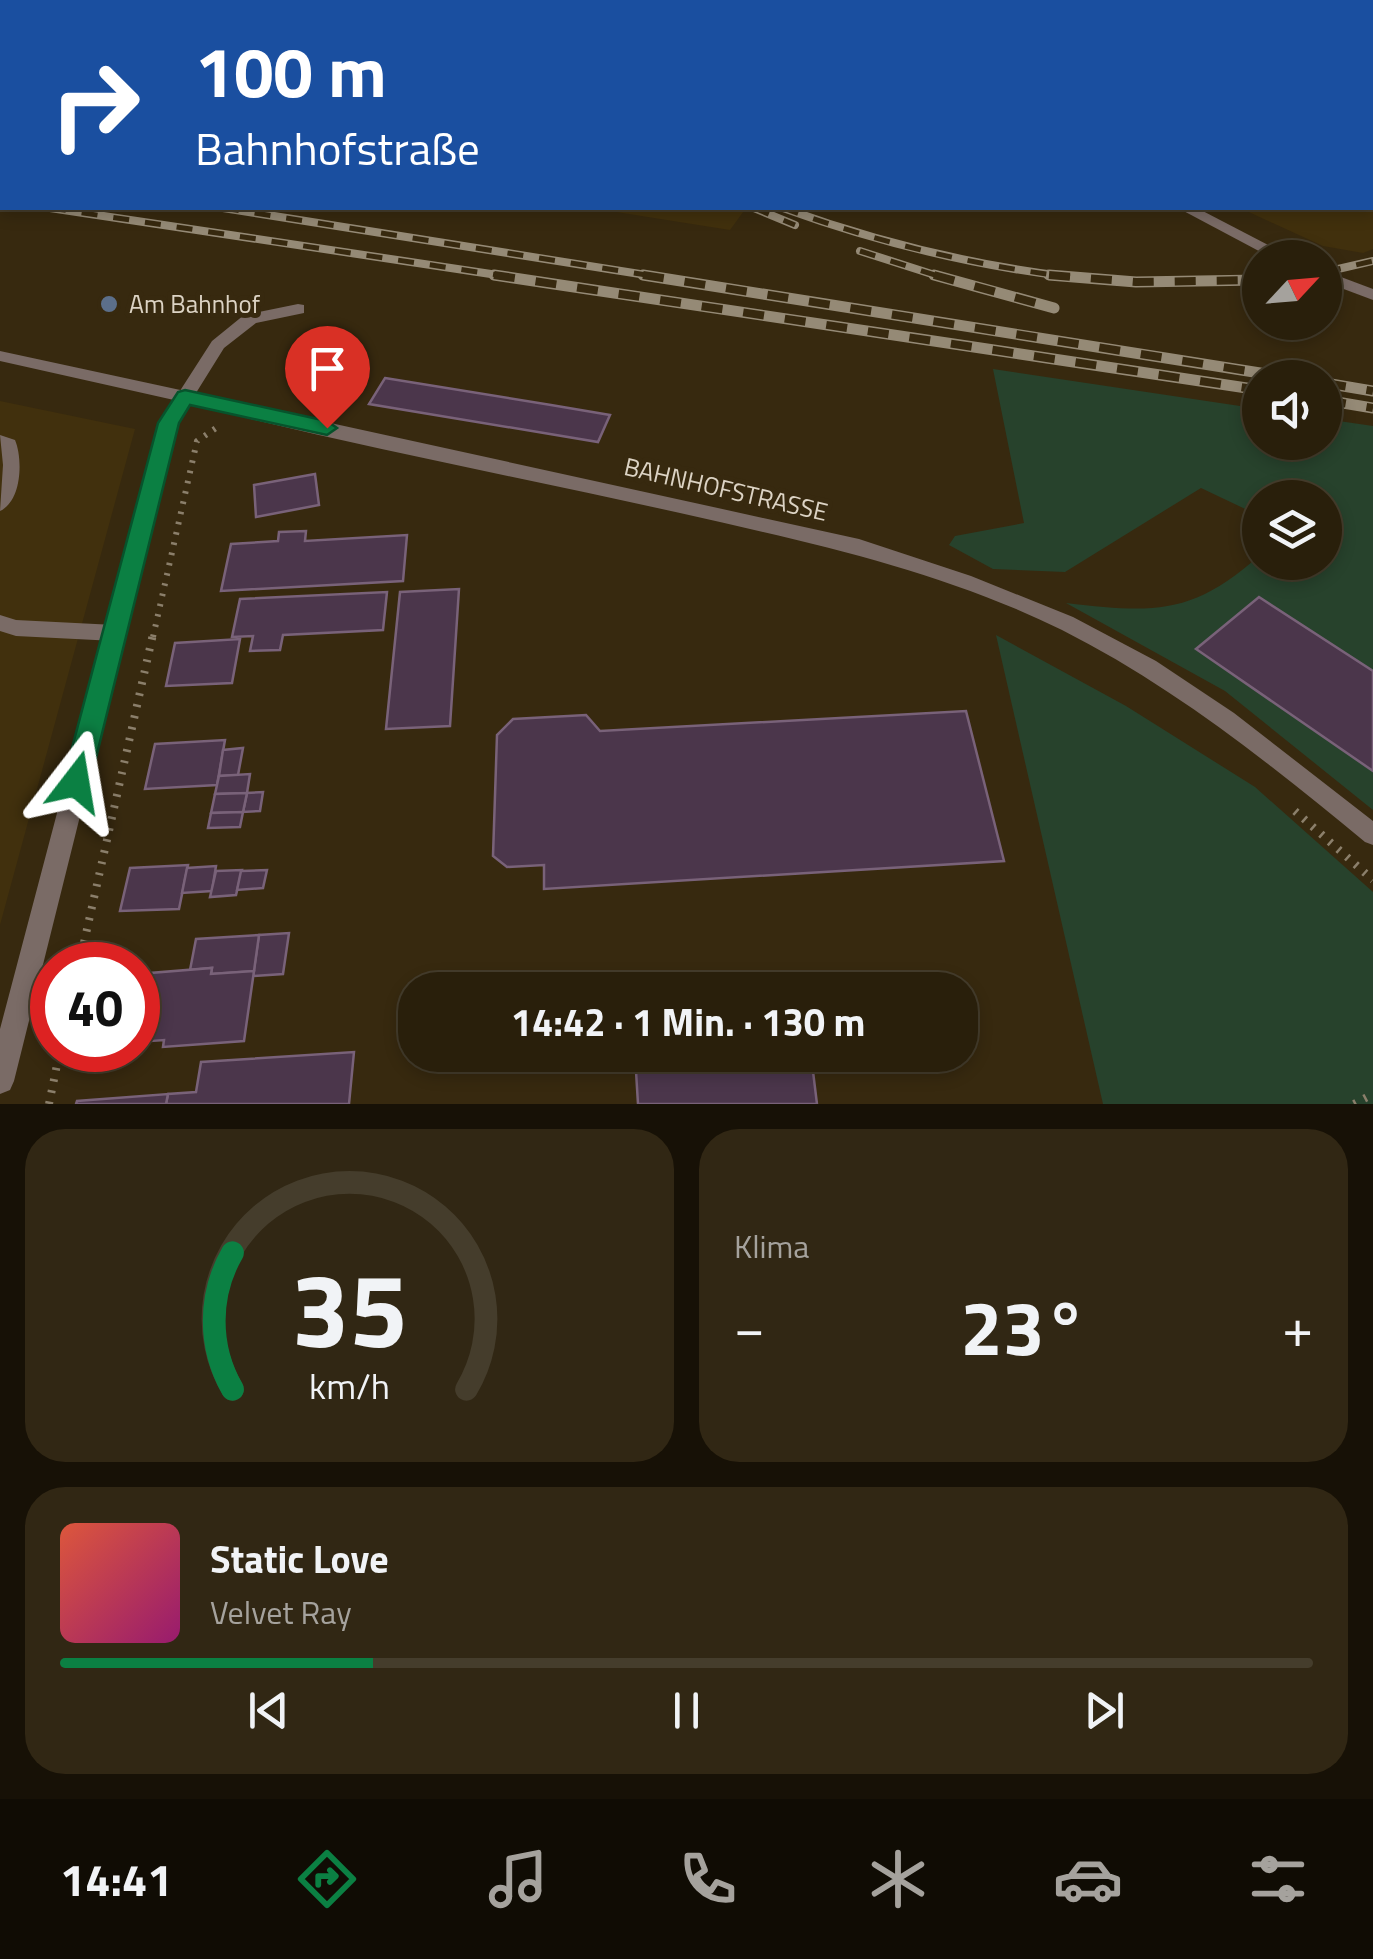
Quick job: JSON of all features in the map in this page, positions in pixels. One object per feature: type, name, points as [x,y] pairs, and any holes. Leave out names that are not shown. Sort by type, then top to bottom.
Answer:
[{"type":"street","points":[[1190,210],[1249,240]]},
{"type":"street","points":[[1342,283],[1373,295]]},
{"type":"street","points":[[0,1081],[168,423],[218,345],[250,319],[298,309]]},
{"type":"street","name":"BAHNHOFSTRASSE","points":[[0,356],[859,546],[955,576],[1069,624],[1129,657],[1274,753],[1373,835]]},
{"type":"street","points":[[0,441],[8,444],[12,465],[0,504]]},
{"type":"street","points":[[0,623],[16,628],[115,633]]},
{"type":"path","points":[[84,942],[197,441],[223,424]]},
{"type":"path","points":[[1290,807],[1373,880]]},
{"type":"path","points":[[48,1104],[55,1072]]},
{"type":"path","points":[[1354,1104],[1373,1094]]},
{"type":"shaded area","points":[[604,210],[745,210],[730,230]]},
{"type":"shaded area","points":[[1244,210],[1373,210],[1373,249],[1363,253],[1342,249],[1342,240],[1310,240]]},
{"type":"shaded area","points":[[0,401],[135,429],[0,925]]},
{"type":"green space","points":[[993,369],[1242,406],[1242,460],[1342,460],[1342,421],[1373,426],[1373,810],[1225,691],[1066,603],[1123,608],[1170,606],[1213,590],[1242,570],[1242,580],[1342,580],[1342,480],[1242,480],[1242,507],[1201,488],[1065,572],[993,569],[949,545],[955,536],[1024,523]]},
{"type":"green space","points":[[996,635],[1126,706],[1255,787],[1373,892],[1373,1104],[1103,1104]]},
{"type":"building","points":[[385,378],[610,415],[598,442],[369,404]]},
{"type":"building","points":[[315,474],[319,505],[256,517],[254,485]]},
{"type":"building","points":[[306,531],[305,541],[407,535],[403,581],[221,591],[231,544],[278,541],[279,532]]},
{"type":"building","points":[[459,589],[450,726],[386,729],[400,592]]},
{"type":"building","points":[[387,592],[383,630],[283,635],[280,650],[250,651],[253,636],[232,637],[240,599]]},
{"type":"building","points":[[1259,597],[1373,671],[1373,771],[1196,649]]},
{"type":"building","points":[[240,639],[232,683],[166,686],[175,643]]},
{"type":"building","points":[[966,711],[1004,861],[544,889],[544,865],[507,867],[493,856],[497,735],[513,719],[586,715],[600,731]]},
{"type":"building","points":[[225,740],[217,785],[145,789],[155,744]]},
{"type":"building","points":[[243,748],[238,775],[219,776],[223,750]]},
{"type":"building","points":[[250,774],[247,793],[215,794],[219,776]]},
{"type":"building","points":[[263,792],[260,811],[243,812],[247,793]]},
{"type":"building","points":[[247,793],[243,812],[211,813],[215,794]]},
{"type":"building","points":[[243,812],[240,827],[208,828],[211,813]]},
{"type":"building","points":[[188,865],[179,909],[120,911],[130,868]]},
{"type":"building","points":[[216,866],[212,891],[182,893],[187,868]]},
{"type":"building","points":[[242,870],[236,895],[210,897],[216,871]]},
{"type":"building","points":[[267,870],[263,888],[237,890],[241,871]]},
{"type":"building","points":[[289,933],[283,974],[253,976],[259,935]]},
{"type":"building","points":[[259,935],[254,971],[211,974],[212,968],[190,970],[196,939]]},
{"type":"building","points":[[212,968],[211,974],[254,971],[244,1041],[163,1047],[160,972]]},
{"type":"building","points":[[354,1052],[349,1104],[166,1104],[168,1094],[196,1092],[201,1062]]},
{"type":"building","points":[[636,1072],[813,1072],[817,1104],[638,1104]]},
{"type":"building","points":[[168,1094],[166,1104],[76,1104],[77,1101]]},
{"type":"railway","points":[[63,210],[511,277]]},
{"type":"railway","points":[[236,210],[659,277]]},
{"type":"railway","points":[[759,210],[795,225]]},
{"type":"railway","points":[[789,210],[924,251],[1065,276]]},
{"type":"railway","points":[[860,251],[939,276]]},
{"type":"railway","points":[[1342,268],[1373,261]]},
{"type":"railway","points":[[494,275],[1242,387]]},
{"type":"railway","points":[[643,275],[1242,370]]},
{"type":"railway","points":[[934,275],[939,276]]},
{"type":"railway","points":[[1049,275],[1065,276]]},
{"type":"railway","points":[[939,276],[1054,308]]},
{"type":"railway","points":[[1065,276],[1136,282],[1242,280]]},
{"type":"railway","points":[[1065,276],[1070,277]]},
{"type":"railway","points":[[1342,386],[1373,391]]},
{"type":"railway","points":[[1342,403],[1373,408]]},
{"type":"place","name":"Am Bahnhof","points":[[109,304]]},
{"type":"route","points":[[76,782],[168,423],[185,397],[327,428]]}]
